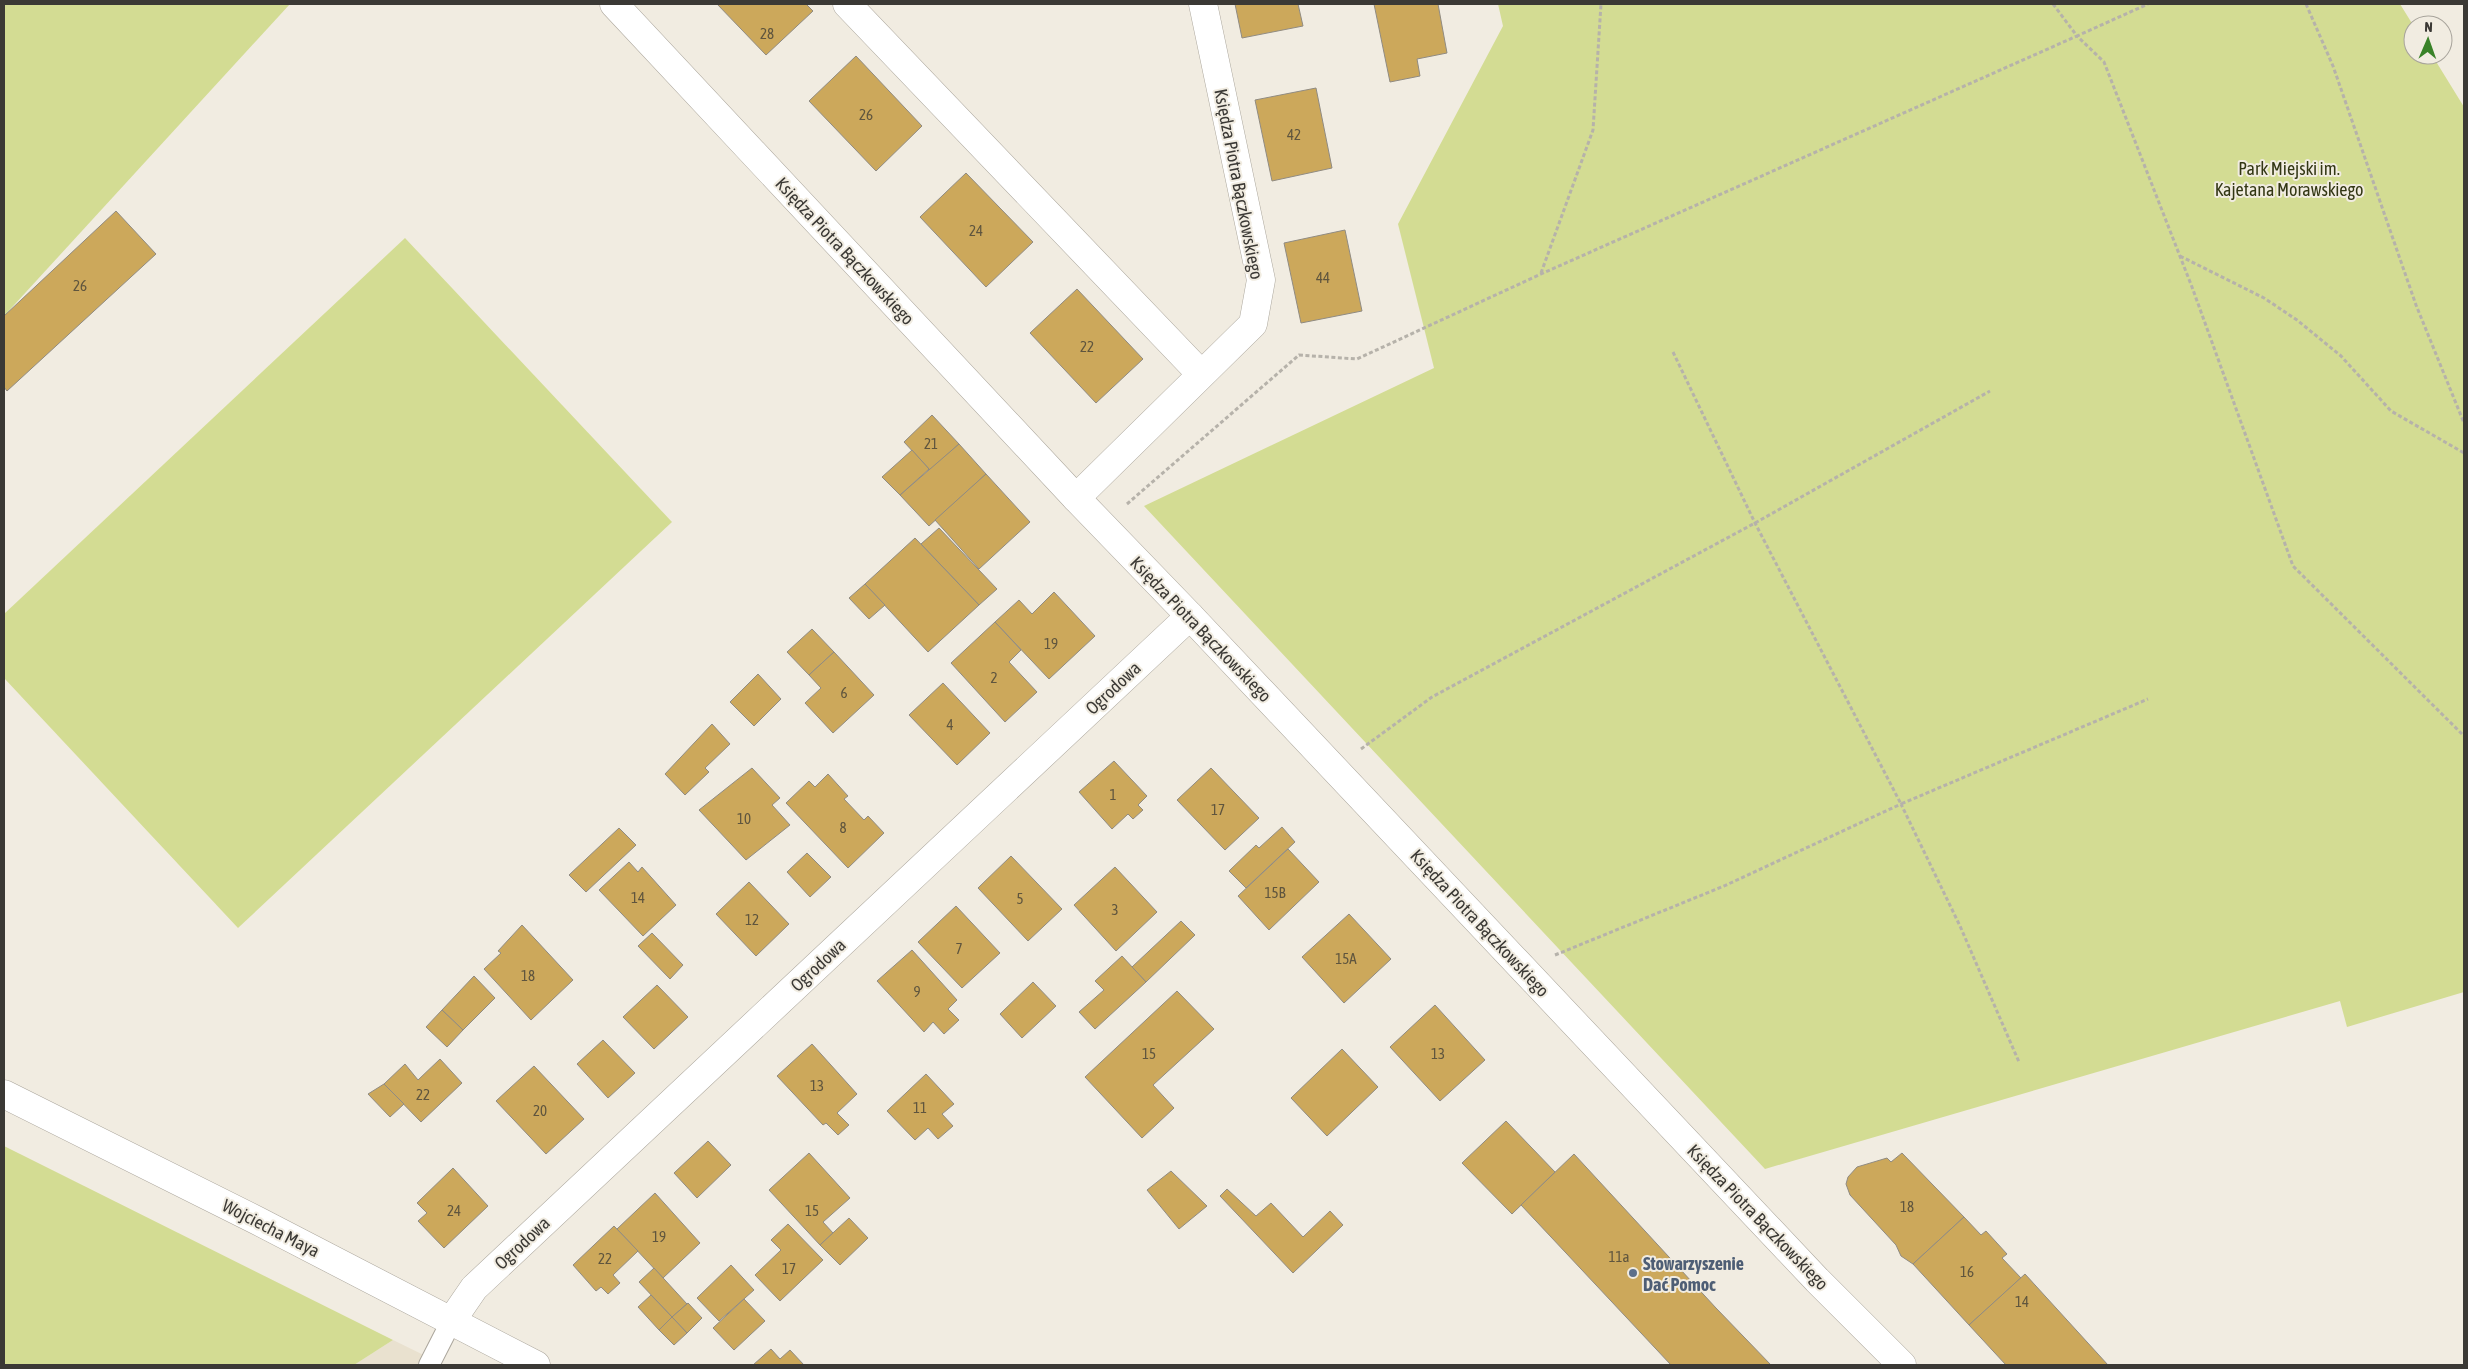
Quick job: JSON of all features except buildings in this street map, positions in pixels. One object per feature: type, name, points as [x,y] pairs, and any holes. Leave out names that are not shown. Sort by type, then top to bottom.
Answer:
[{"type":"street","name":"Księdza Piotra Bączkowskiego","points":[[614,4],[1076,498],[1630,1081],[1890,1359]]},
{"type":"street","points":[[847,4],[1201,374]]},
{"type":"street","name":"Księdza Piotra Bączkowskiego","points":[[1076,498],[1253,324],[1261,280],[1203,4]]},
{"type":"street","name":"Ogrodowa","points":[[452,1320],[474,1288],[1190,616]]},
{"type":"street","name":"Wojciecha Maya","points":[[4,1094],[452,1320],[536,1365]]},
{"type":"lane","points":[[429,1365],[452,1320]]},
{"type":"path","points":[[1540,274],[1593,130],[1600,4]]},
{"type":"path","points":[[2053,4],[2077,36],[2104,62],[2180,256],[2293,566],[2464,736]]},
{"type":"path","points":[[1126,506],[1299,355],[1358,359],[1540,274],[2148,4]]},
{"type":"path","points":[[2306,4],[2333,66],[2416,305],[2464,423]]},
{"type":"path","points":[[2180,256],[2264,298],[2297,320],[2341,356],[2391,411],[2464,453]]},
{"type":"path","points":[[1673,352],[1755,523],[1901,804],[1960,926],[2019,1062]]},
{"type":"path","points":[[1358,751],[1432,697],[1755,523],[1990,391]]},
{"type":"path","points":[[1553,955],[1724,886],[1901,804],[2148,699]]},
{"type":"shaded area","points":[[393,1340],[444,1365],[354,1365]]},
{"type":"green space","points":[[4,4],[290,4],[4,316]]},
{"type":"green space","name":"Park Miejski im. Kajetana Morawskiego","points":[[1498,4],[2400,4],[2407,15],[2403,15],[2403,65],[2438,65],[2464,107],[2464,992],[2347,1027],[2340,1001],[1765,1169],[1144,506],[1434,368],[1398,224],[1503,26]]},
{"type":"green space","points":[[405,238],[672,522],[238,928],[4,678],[4,614]]},
{"type":"green space","points":[[4,1146],[393,1340],[354,1365],[4,1365]]},
{"type":"place","name":"Stowarzyszenie Dać Pomoc","points":[[1633,1273]]}]
